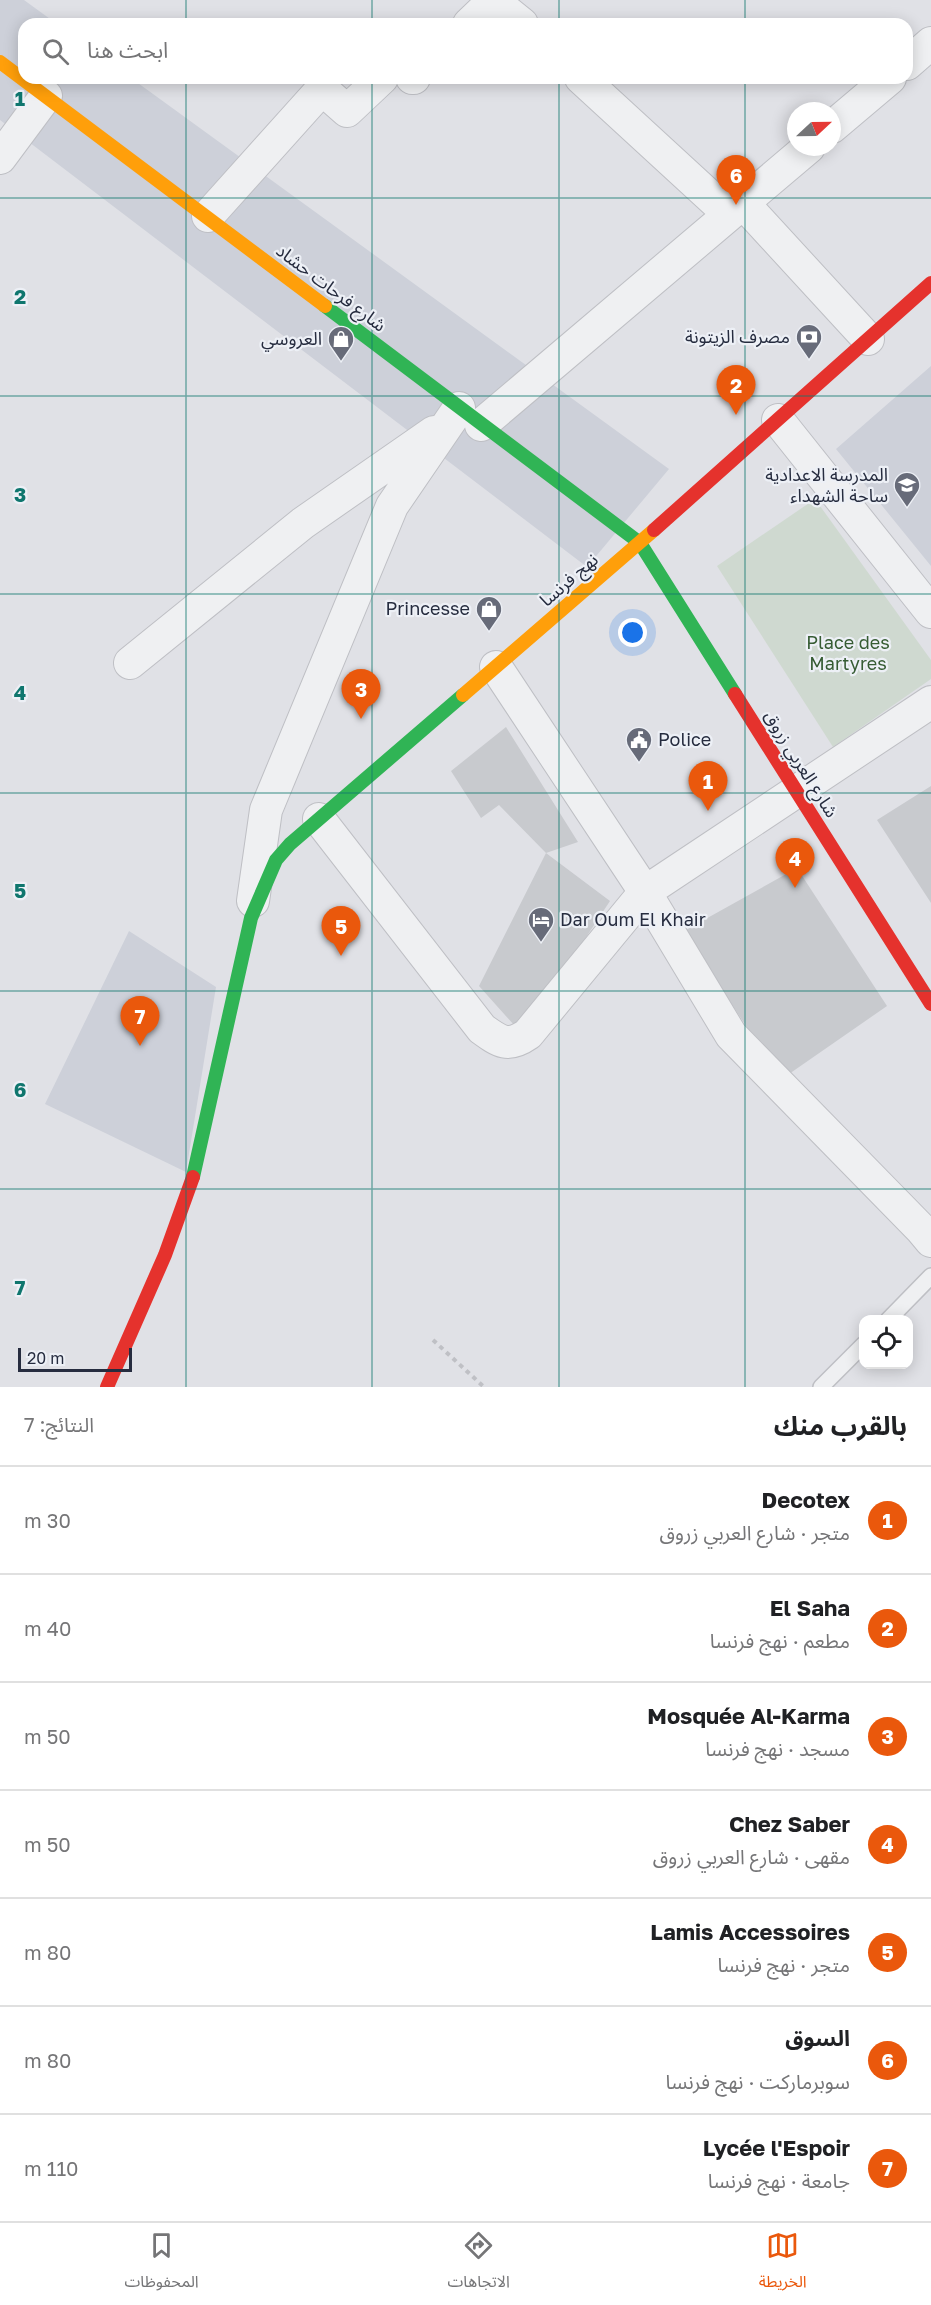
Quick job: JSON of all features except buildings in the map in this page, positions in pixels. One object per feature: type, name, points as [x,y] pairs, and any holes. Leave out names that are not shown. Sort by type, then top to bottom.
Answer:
[{"type":"street","points":[[475,18],[495,2],[515,18]]},
{"type":"street","points":[[913,59],[931,43]]},
{"type":"street","name":"شارع فرحات حشاد","points":[[0,62],[18,75]]},
{"type":"street","name":"شارع فرحات حشاد","points":[[30,84],[208,216],[464,418],[640,543]]},
{"type":"street","points":[[208,216],[322,89],[347,111],[376,84]]},
{"type":"street","points":[[588,84],[736,209],[868,339]]},
{"type":"street","points":[[841,119],[883,84]]},
{"type":"street","points":[[0,158],[46,96]]},
{"type":"street","points":[[130,663],[303,522],[464,418],[736,209],[798,156]]},
{"type":"street","name":"نهج فرنسا","points":[[107,1387],[165,1255],[192,1182],[251,918],[276,860],[290,844],[640,543],[931,283]]},
{"type":"street","points":[[251,918],[266,810],[392,506],[464,418]]},
{"type":"street","points":[[778,420],[931,612]]},
{"type":"street","name":"شارع العربي زروق","points":[[640,543],[931,1004]]},
{"type":"street","points":[[496,667],[645,892],[731,1035],[931,1241]]},
{"type":"street","points":[[319,819],[483,1029],[496,1039],[508,1043],[528,1034],[645,892],[931,702]]},
{"type":"lane","points":[[893,1315],[931,1276]]},
{"type":"lane","points":[[820,1387],[859,1349]]},
{"type":"path","points":[[433,1340],[484,1387]]},
{"type":"shaded area","points":[[0,0],[24,0],[49,18],[18,18],[18,84],[139,84],[669,469],[587,567],[0,120]]},
{"type":"shaded area","name":"المدرسة الاعدادية ساحة الشهداء","points":[[931,366],[931,566],[836,449]]},
{"type":"shaded area","points":[[129,931],[216,987],[186,1172],[45,1104]]},
{"type":"green space","name":"Place des Martyres","points":[[815,499],[931,660],[931,679],[833,747],[717,566]]},
{"type":"traffic: fast","points":[[325,306],[640,543],[735,694]]},
{"type":"traffic: fast","points":[[193,1177],[251,918],[276,860],[290,844],[463,695]]},
{"type":"traffic: slow","points":[[0,62],[18,76]]},
{"type":"traffic: slow","points":[[29,84],[325,306]]},
{"type":"traffic: slow","points":[[463,695],[654,530]]},
{"type":"traffic: jam","points":[[654,530],[931,283]]},
{"type":"traffic: jam","points":[[735,694],[931,1004]]},
{"type":"traffic: jam","points":[[107,1387],[165,1255],[193,1177]]},
{"type":"place","name":"السوق","points":[[736,205]]},
{"type":"place","name":"مصرف الزيتونة","points":[[809,360]]},
{"type":"place","name":"العروسي","points":[[341,362]]},
{"type":"place","name":"El Saha","points":[[736,415]]},
{"type":"place","name":"المدرسة الاعدادية ساحة الشهداء","points":[[907,508]]},
{"type":"place","name":"Princesse","points":[[489,632]]},
{"type":"place","name":"Mosquée Al-Karma","points":[[361,719]]},
{"type":"place","name":"Police","points":[[639,763]]},
{"type":"place","name":"Decotex","points":[[708,811]]},
{"type":"place","name":"Chez Saber","points":[[795,888]]},
{"type":"place","name":"Dar Oum El Khair","points":[[541,943]]},
{"type":"place","name":"Lamis Accessoires","points":[[341,956]]},
{"type":"place","name":"Lycée l'Espoir","points":[[140,1046]]}]
